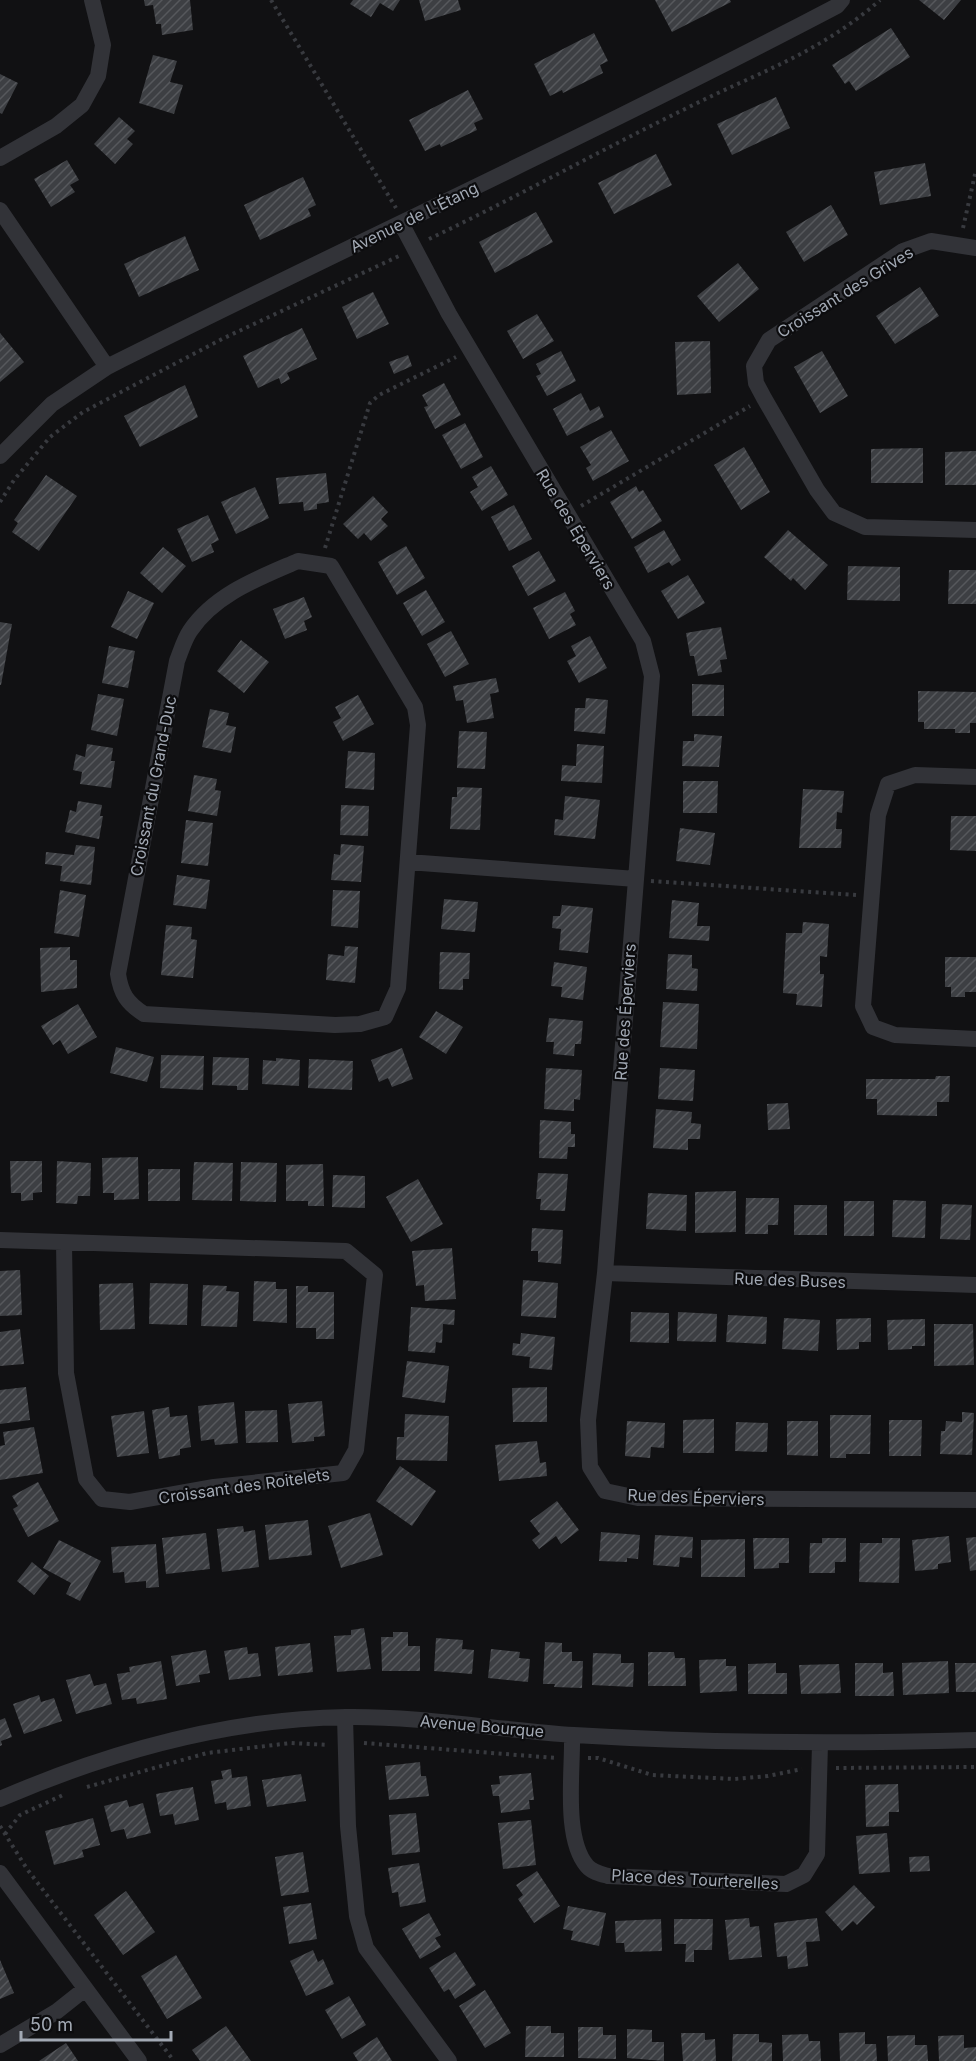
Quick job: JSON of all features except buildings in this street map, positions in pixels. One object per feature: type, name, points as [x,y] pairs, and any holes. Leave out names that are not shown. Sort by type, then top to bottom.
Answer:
[{"type":"street","points":[[0,158],[57,126],[82,105],[98,76],[103,45],[92,0]]},
{"type":"street","name":"Avenue de L'Étang","points":[[0,456],[52,404],[107,367],[401,223],[837,2]]},
{"type":"street","points":[[0,210],[107,367]]},
{"type":"street","name":"Rue des Éperviers","points":[[401,223],[470,350],[643,641],[652,676],[605,1273],[588,1420],[590,1467],[605,1491],[638,1498],[976,1500]]},
{"type":"street","name":"Croissant des Grives","points":[[968,246],[931,241],[903,251],[769,340],[753,366],[756,383],[764,398],[817,490],[834,513],[865,527],[976,530]]},
{"type":"street","name":"Croissant du Grand-Duc","points":[[298,561],[331,566],[415,707],[418,725],[408,862],[398,988],[385,1017],[360,1024],[334,1025],[160,1017],[144,1014],[129,1004],[121,992],[118,975],[177,661],[190,631],[213,605],[248,582],[298,561]]},
{"type":"street","points":[[976,777],[915,775],[888,784],[878,815],[863,1006],[873,1027],[895,1035],[976,1039]]},
{"type":"street","points":[[408,862],[636,879]]},
{"type":"street","name":"Croissant des Roitelets","points":[[0,1240],[346,1251],[375,1275],[356,1450],[343,1473],[214,1487],[130,1502],[102,1499],[86,1479],[66,1373],[64,1243]]},
{"type":"street","name":"Rue des Buses","points":[[605,1273],[976,1286]]},
{"type":"street","points":[[345,1717],[348,1826],[357,1916],[366,1948],[449,2061]]},
{"type":"street","name":"Avenue Bourque","points":[[0,1799],[66,1771],[144,1747],[236,1728],[345,1717],[432,1721],[572,1734],[820,1743],[976,1740]]},
{"type":"street","name":"Place des Tourterelles","points":[[572,1734],[572,1824],[577,1851],[589,1869],[608,1876],[786,1884],[804,1875],[818,1854],[820,1743]]},
{"type":"street","points":[[0,1873],[139,2061]]},
{"type":"street","points":[[0,2045],[54,2013],[85,1989]]},
{"type":"path","points":[[272,0],[395,204],[401,223]]},
{"type":"path","points":[[428,240],[694,105],[816,48],[852,24],[879,0]]},
{"type":"path","points":[[968,246],[976,170]]},
{"type":"path","points":[[0,502],[14,480],[43,445],[83,411],[222,339],[395,258]]},
{"type":"path","points":[[320,563],[370,403],[379,395],[470,350]]},
{"type":"path","points":[[567,514],[764,398]]},
{"type":"path","points":[[636,879],[872,896]]},
{"type":"path","points":[[84,1788],[207,1753],[291,1743],[322,1745]]},
{"type":"path","points":[[369,1743],[552,1758]]},
{"type":"path","points":[[598,1758],[652,1775],[734,1779],[768,1776],[798,1769]]},
{"type":"path","points":[[842,1768],[976,1767]]},
{"type":"path","points":[[5,1834],[20,1815],[74,1791]]},
{"type":"path","points":[[0,1826],[27,1869],[174,2061]]}]
